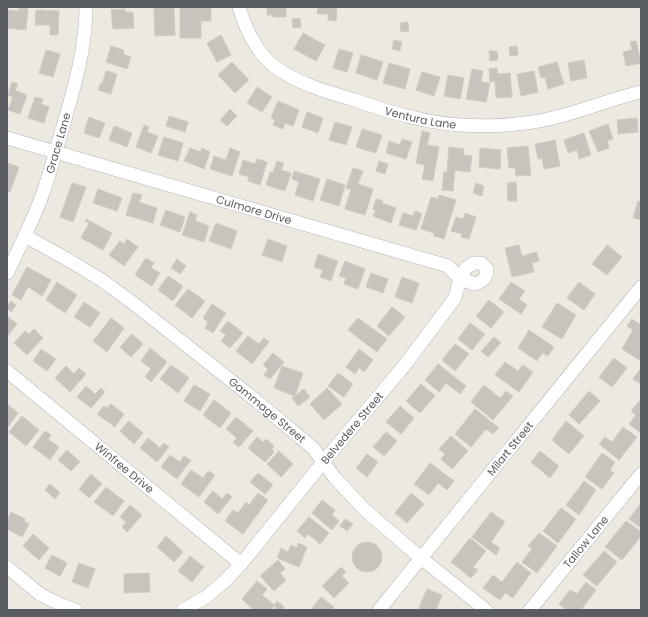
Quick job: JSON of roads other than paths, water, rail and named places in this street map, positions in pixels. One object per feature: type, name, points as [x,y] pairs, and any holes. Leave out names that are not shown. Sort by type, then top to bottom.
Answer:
[{"type":"street","name":"Grace Lane","points":[[7,273],[25,236],[43,192],[56,152],[81,60],[84,41],[86,7]]},
{"type":"street","name":"Ventura Lane","points":[[239,7],[255,45],[273,65],[300,82],[408,117],[443,123],[476,126],[534,122],[641,92]]},
{"type":"street","name":"Culmore Drive","points":[[7,138],[448,266],[460,279]]},
{"type":"street","name":"Gammage Street","points":[[25,236],[100,279],[133,303],[254,399],[313,448],[335,478],[366,511],[421,558],[486,610]]},
{"type":"street","points":[[460,279],[466,268],[474,263],[481,263],[487,269]]},
{"type":"street","name":"Belvedere Street","points":[[183,610],[206,597],[225,581],[241,564],[324,461],[404,366],[455,298],[460,279]]},
{"type":"street","name":"Milart Street","points":[[379,610],[641,287]]},
{"type":"street","name":"Winfree Drive","points":[[7,371],[241,564]]},
{"type":"street","name":"Tallow Lane","points":[[530,610],[641,474]]},
{"type":"street","points":[[7,567],[41,595],[76,610]]}]
